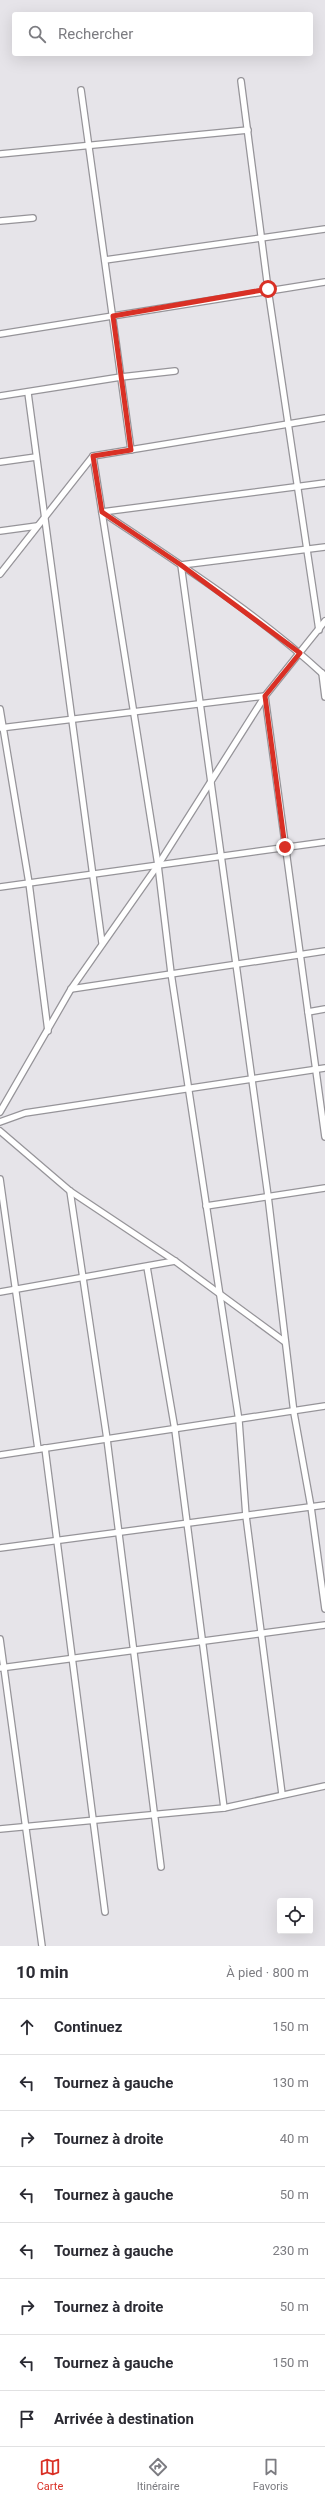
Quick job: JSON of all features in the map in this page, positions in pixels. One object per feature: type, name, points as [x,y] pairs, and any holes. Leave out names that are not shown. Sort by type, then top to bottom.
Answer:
[{"type":"street","points":[[241,80],[268,289],[319,630]]},
{"type":"street","points":[[81,90],[131,450]]},
{"type":"street","points":[[0,154],[248,130]]},
{"type":"street","points":[[0,221],[34,218]]},
{"type":"street","points":[[105,260],[325,229]]},
{"type":"street","points":[[0,334],[268,289],[325,282]]},
{"type":"street","points":[[0,396],[121,377],[175,372]]},
{"type":"street","points":[[28,392],[70,719],[102,943]]},
{"type":"street","points":[[0,574],[93,456],[325,418]]},
{"type":"street","points":[[0,462],[36,456]]},
{"type":"street","points":[[93,456],[158,865],[171,973],[239,1420],[246,1516],[282,1794]]},
{"type":"street","points":[[102,512],[325,483]]},
{"type":"street","points":[[102,512],[181,565],[300,653],[323,675],[325,698]]},
{"type":"street","points":[[0,531],[37,526]]},
{"type":"street","points":[[181,565],[325,547]]},
{"type":"street","points":[[181,565],[268,1196],[294,1413],[311,1507],[325,1609]]},
{"type":"street","points":[[0,1112],[72,989],[102,943],[158,865],[265,696],[325,621]]},
{"type":"street","points":[[1,728],[265,696]]},
{"type":"street","points":[[265,696],[325,1137]]},
{"type":"street","points":[[0,709],[1,728],[29,883],[48,1031]]},
{"type":"street","points":[[0,888],[325,842]]},
{"type":"street","points":[[72,989],[325,951]]},
{"type":"street","points":[[308,1012],[325,1009]]},
{"type":"street","points":[[0,1122],[26,1113],[325,1068]]},
{"type":"street","points":[[0,1131],[70,1191],[175,1261],[285,1342]]},
{"type":"street","points":[[0,1179],[38,1449]]},
{"type":"street","points":[[206,1206],[325,1188]]},
{"type":"street","points":[[70,1191],[84,1277],[107,1440],[161,1867]]},
{"type":"street","points":[[0,1292],[175,1261]]},
{"type":"street","points":[[147,1267],[175,1430],[224,1808]]},
{"type":"street","points":[[0,1455],[294,1413],[325,1406]]},
{"type":"street","points":[[45,1448],[105,1912]]},
{"type":"street","points":[[0,1548],[325,1505]]},
{"type":"street","points":[[2,1667],[325,1625]]},
{"type":"street","points":[[0,1640],[2,1667],[42,1946]]},
{"type":"street","points":[[0,1829],[224,1808],[282,1794],[325,1786]]},
{"type":"route","points":[[268,289],[113,316],[131,450],[93,456],[102,512],[181,565],[300,653],[265,696],[285,847]]}]
